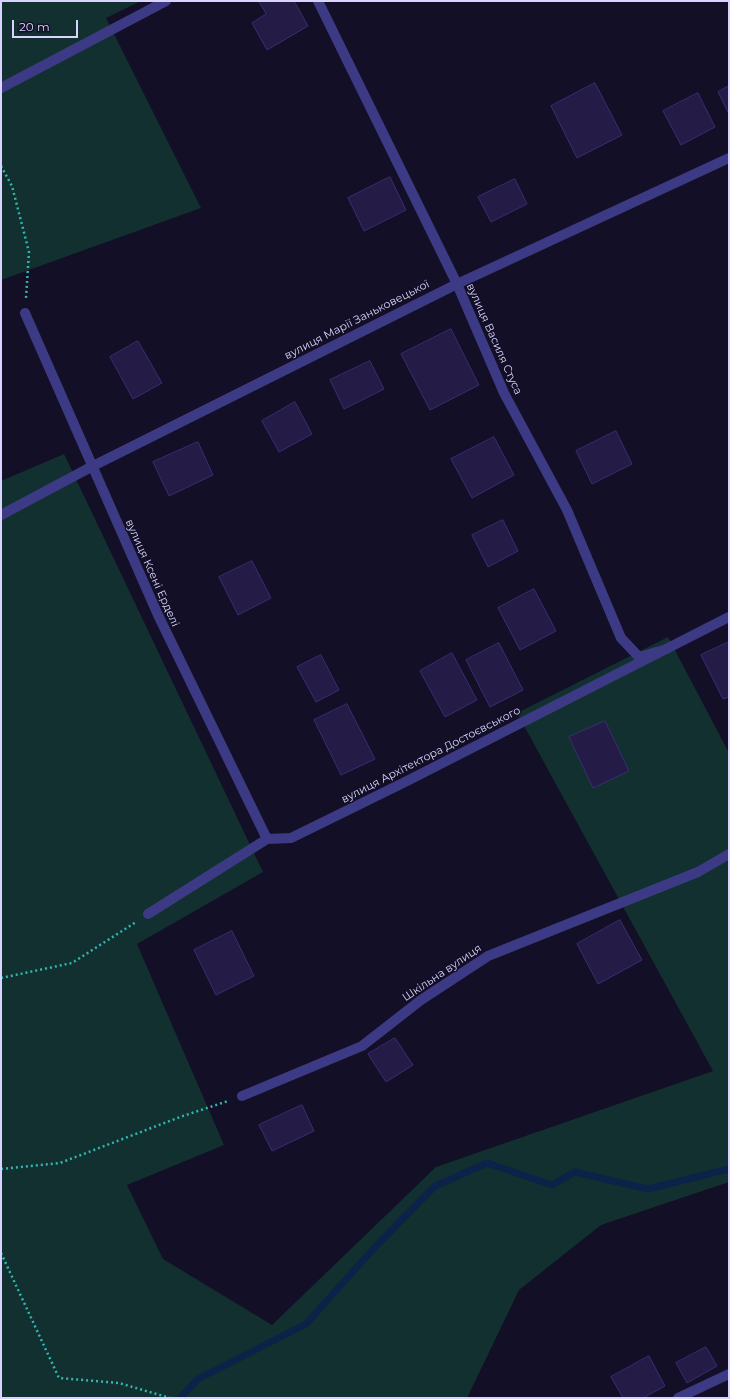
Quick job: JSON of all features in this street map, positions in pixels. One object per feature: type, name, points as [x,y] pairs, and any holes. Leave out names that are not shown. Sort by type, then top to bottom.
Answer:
[{"type":"street","points":[[1,88],[166,1]]},
{"type":"street","name":"вулиця Василя Стуса","points":[[318,1],[457,284],[504,393],[567,510],[621,638],[639,657],[667,650]]},
{"type":"street","name":"вулиця Марії Заньковецької","points":[[1,515],[91,467],[457,284],[729,158]]},
{"type":"street","name":"вулиця Ксені Ерделі","points":[[25,313],[91,467],[158,615],[267,839]]},
{"type":"street","name":"вулиця Архітектора Достоєвського","points":[[148,914],[267,839],[291,838],[667,650],[729,617]]},
{"type":"street","name":"Шкільна вулиця","points":[[242,1096],[362,1046],[421,1000],[488,956],[698,872],[729,854]]},
{"type":"street","points":[[678,1398],[729,1374]]},
{"type":"path","points":[[1,166],[12,186],[29,252],[25,313]]},
{"type":"path","points":[[1,978],[72,963],[148,914]]},
{"type":"path","points":[[1,1169],[60,1163],[180,1116],[242,1096]]},
{"type":"path","points":[[1,1253],[59,1378],[119,1383],[170,1398]]},
{"type":"green space","points":[[1,1],[141,1],[106,18],[201,208],[1,280]]},
{"type":"green space","points":[[64,454],[263,872],[137,944],[224,1145],[127,1185],[163,1259],[272,1325],[436,1167],[713,1071],[517,713],[668,637],[729,753],[729,1182],[601,1225],[519,1290],[467,1398],[1,1398],[1,481]]},
{"type":"building","points":[[259,1],[294,1],[308,26],[267,50],[252,23],[266,14]]},
{"type":"building","points":[[595,83],[622,135],[577,158],[551,106]]},
{"type":"building","points":[[729,86],[729,114],[718,92]]},
{"type":"building","points":[[698,93],[715,127],[681,145],[663,111]]},
{"type":"building","points":[[390,177],[406,210],[364,231],[348,198]]},
{"type":"building","points":[[515,179],[527,204],[491,222],[478,197]]},
{"type":"building","points":[[451,329],[479,385],[430,410],[401,354]]},
{"type":"building","points":[[138,341],[162,383],[133,399],[110,357]]},
{"type":"building","points":[[370,361],[384,389],[344,409],[330,380]]},
{"type":"building","points":[[295,402],[312,434],[279,452],[262,421]]},
{"type":"building","points":[[616,431],[632,464],[592,484],[576,451]]},
{"type":"building","points":[[494,437],[514,475],[472,498],[451,459]]},
{"type":"building","points":[[198,442],[213,475],[169,496],[153,462]]},
{"type":"building","points":[[503,520],[518,551],[488,567],[472,535]]},
{"type":"building","points":[[252,561],[271,598],[238,615],[219,577]]},
{"type":"building","points":[[534,589],[556,631],[520,650],[498,608]]},
{"type":"building","points":[[729,642],[729,697],[723,699],[701,655]]},
{"type":"building","points":[[499,643],[523,690],[490,707],[466,660]]},
{"type":"building","points":[[452,653],[477,700],[445,717],[420,671]]},
{"type":"building","points":[[321,655],[339,690],[316,702],[297,667]]},
{"type":"building","points":[[347,704],[375,759],[341,775],[314,720]]},
{"type":"building","points":[[605,721],[629,771],[593,788],[569,737]]},
{"type":"building","points":[[620,920],[642,960],[598,984],[577,944]]},
{"type":"building","points":[[232,931],[254,976],[216,995],[194,950]]},
{"type":"building","points":[[395,1038],[413,1065],[386,1082],[368,1054]]},
{"type":"building","points":[[302,1105],[314,1131],[272,1151],[259,1125]]},
{"type":"building","points":[[706,1347],[717,1366],[687,1383],[676,1363]]},
{"type":"building","points":[[649,1356],[665,1386],[643,1398],[623,1398],[611,1377]]},
{"type":"waterway","points":[[180,1398],[198,1379],[306,1324],[376,1246],[435,1186],[487,1163],[552,1185],[575,1172],[648,1189],[729,1169]]}]
